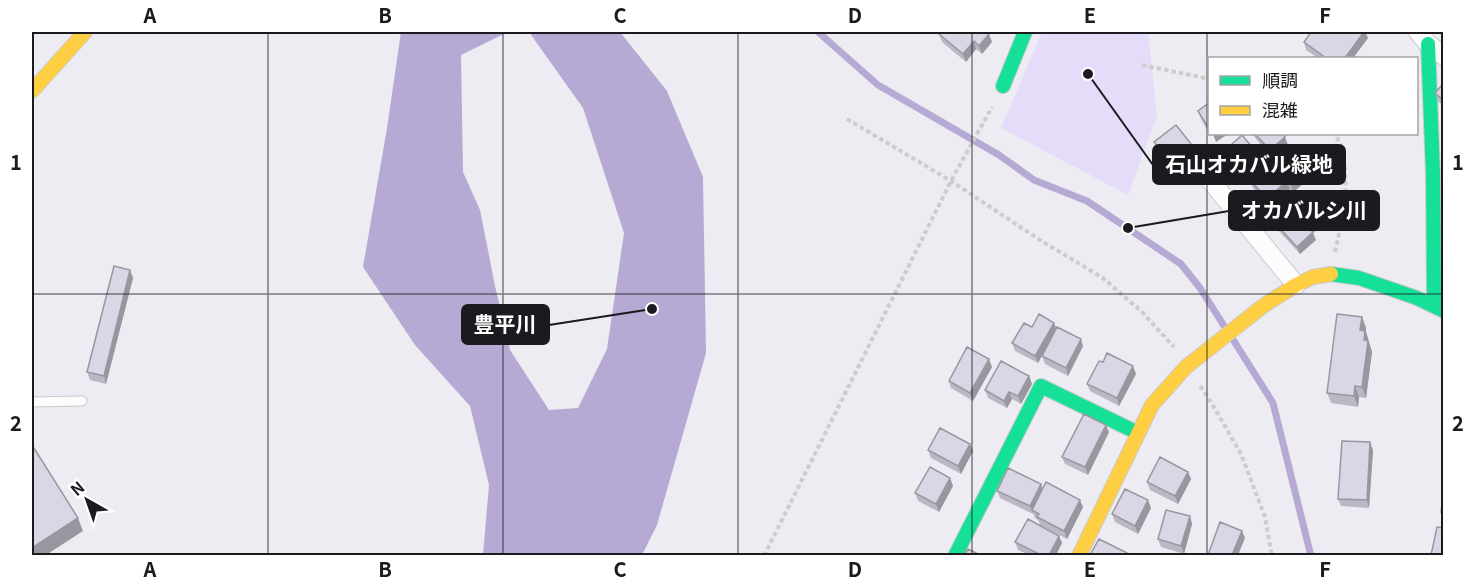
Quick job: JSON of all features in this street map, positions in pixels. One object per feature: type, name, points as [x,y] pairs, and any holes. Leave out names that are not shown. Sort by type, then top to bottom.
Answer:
[{"type":"street","points":[[32,91],[85,32]]},
{"type":"street","points":[[1003,86],[1025,32]]},
{"type":"street","points":[[1423,38],[1443,56]]},
{"type":"street","points":[[1079,555],[1152,405],[1186,367],[1263,306],[1296,285],[1313,277],[1330,274],[1359,278],[1417,297],[1439,308],[1433,134],[1423,38]]},
{"type":"street","points":[[1201,169],[1296,285]]},
{"type":"street","points":[[979,555],[957,550],[1041,386],[1138,433]]},
{"type":"lane","points":[[32,402],[82,401]]},
{"type":"path","points":[[1142,65],[1208,79]]},
{"type":"path","points":[[764,555],[951,181],[1003,86]]},
{"type":"path","points":[[847,119],[951,181],[1040,240],[1103,278],[1142,312],[1175,349],[1211,402],[1241,454],[1265,517],[1272,555]]},
{"type":"path","points":[[1330,274],[1340,229],[1346,177],[1340,142],[1336,135]]},
{"type":"shaded area","points":[[401,32],[508,32],[461,55],[463,172],[480,210],[510,350],[549,410],[578,408],[607,349],[624,233],[583,108],[529,32],[620,32],[667,91],[703,177],[706,353],[657,525],[642,555],[483,555],[489,485],[470,406],[415,345],[363,267]]},
{"type":"shaded area","points":[[1042,32],[1148,32],[1157,116],[1128,195],[1001,128]]},
{"type":"building","points":[[941,32],[985,32],[989,34],[979,46],[974,41],[963,54],[939,34]]},
{"type":"building","points":[[1311,32],[1364,32],[1346,57],[1325,57],[1304,42]]},
{"type":"building","points":[[1443,84],[1443,100],[1435,93]]},
{"type":"building","points":[[1208,104],[1208,127],[1198,111]]},
{"type":"building","points":[[1176,125],[1192,145],[1170,162],[1154,142]]},
{"type":"building","points":[[1242,135],[1257,153],[1230,176],[1215,159]]},
{"type":"building","points":[[1256,135],[1283,135],[1285,137],[1270,150]]},
{"type":"building","points":[[1279,153],[1300,176],[1291,185],[1287,181],[1267,199],[1250,180]]},
{"type":"building","points":[[1298,199],[1317,219],[1308,227],[1313,232],[1297,247],[1274,222]]},
{"type":"building","points":[[114,266],[130,270],[104,376],[87,372]]},
{"type":"building","points":[[1039,314],[1054,323],[1035,356],[1012,343],[1024,323],[1032,327]]},
{"type":"building","points":[[1337,314],[1362,317],[1360,330],[1365,331],[1364,340],[1368,341],[1362,387],[1355,386],[1354,396],[1327,393]]},
{"type":"building","points":[[1057,327],[1081,339],[1066,368],[1042,356]]},
{"type":"building","points":[[967,347],[989,359],[970,393],[949,381]]},
{"type":"building","points":[[1107,353],[1133,366],[1117,398],[1087,384],[1099,361],[1103,362]]},
{"type":"building","points":[[1001,361],[1029,376],[1018,396],[1009,392],[1004,401],[985,390]]},
{"type":"building","points":[[1084,414],[1106,425],[1085,467],[1062,457]]},
{"type":"building","points":[[940,428],[970,444],[958,466],[928,450]]},
{"type":"building","points":[[1342,441],[1370,442],[1367,500],[1338,499]]},
{"type":"building","points":[[32,445],[78,518],[32,548]]},
{"type":"building","points":[[1160,457],[1188,472],[1175,496],[1147,482]]},
{"type":"building","points":[[930,467],[950,478],[936,504],[915,493]]},
{"type":"building","points":[[1008,468],[1041,484],[1030,506],[997,491]]},
{"type":"building","points":[[1046,482],[1080,500],[1064,531],[1037,517],[1039,514],[1032,510]]},
{"type":"building","points":[[1125,489],[1148,500],[1135,526],[1112,514]]},
{"type":"building","points":[[1166,510],[1190,516],[1181,546],[1158,539]]},
{"type":"building","points":[[1028,519],[1059,536],[1049,555],[1041,555],[1015,542]]},
{"type":"building","points":[[1220,522],[1242,531],[1232,555],[1208,555]]},
{"type":"building","points":[[1437,527],[1443,528],[1443,555],[1431,555]]},
{"type":"building","points":[[1099,539],[1129,554],[1129,555],[1090,555]]},
{"type":"building","points":[[968,549],[980,555],[964,555]]},
{"type":"waterway","points":[[818,32],[878,85],[999,155],[1034,180],[1087,201],[1181,264],[1200,288],[1226,329]]},
{"type":"waterway","points":[[1232,338],[1273,403],[1311,556]]},
{"type":"traffic: fast","points":[[1003,86],[1025,32]]},
{"type":"traffic: fast","points":[[1428,44],[1433,174],[1434,305]]},
{"type":"traffic: fast","points":[[1331,274],[1359,278],[1417,298],[1444,311]]},
{"type":"traffic: fast","points":[[955,556],[1041,386],[1138,433]]},
{"type":"traffic: slow","points":[[32,91],[85,32]]},
{"type":"traffic: slow","points":[[1079,556],[1152,405],[1186,367],[1263,306],[1296,285],[1313,277],[1331,274]]},
{"type":"place","name":"石山オカバル緑地","points":[[1088,74]]},
{"type":"place","name":"オカバルシ川","points":[[1128,228]]},
{"type":"place","name":"豊平川","points":[[652,309]]}]
